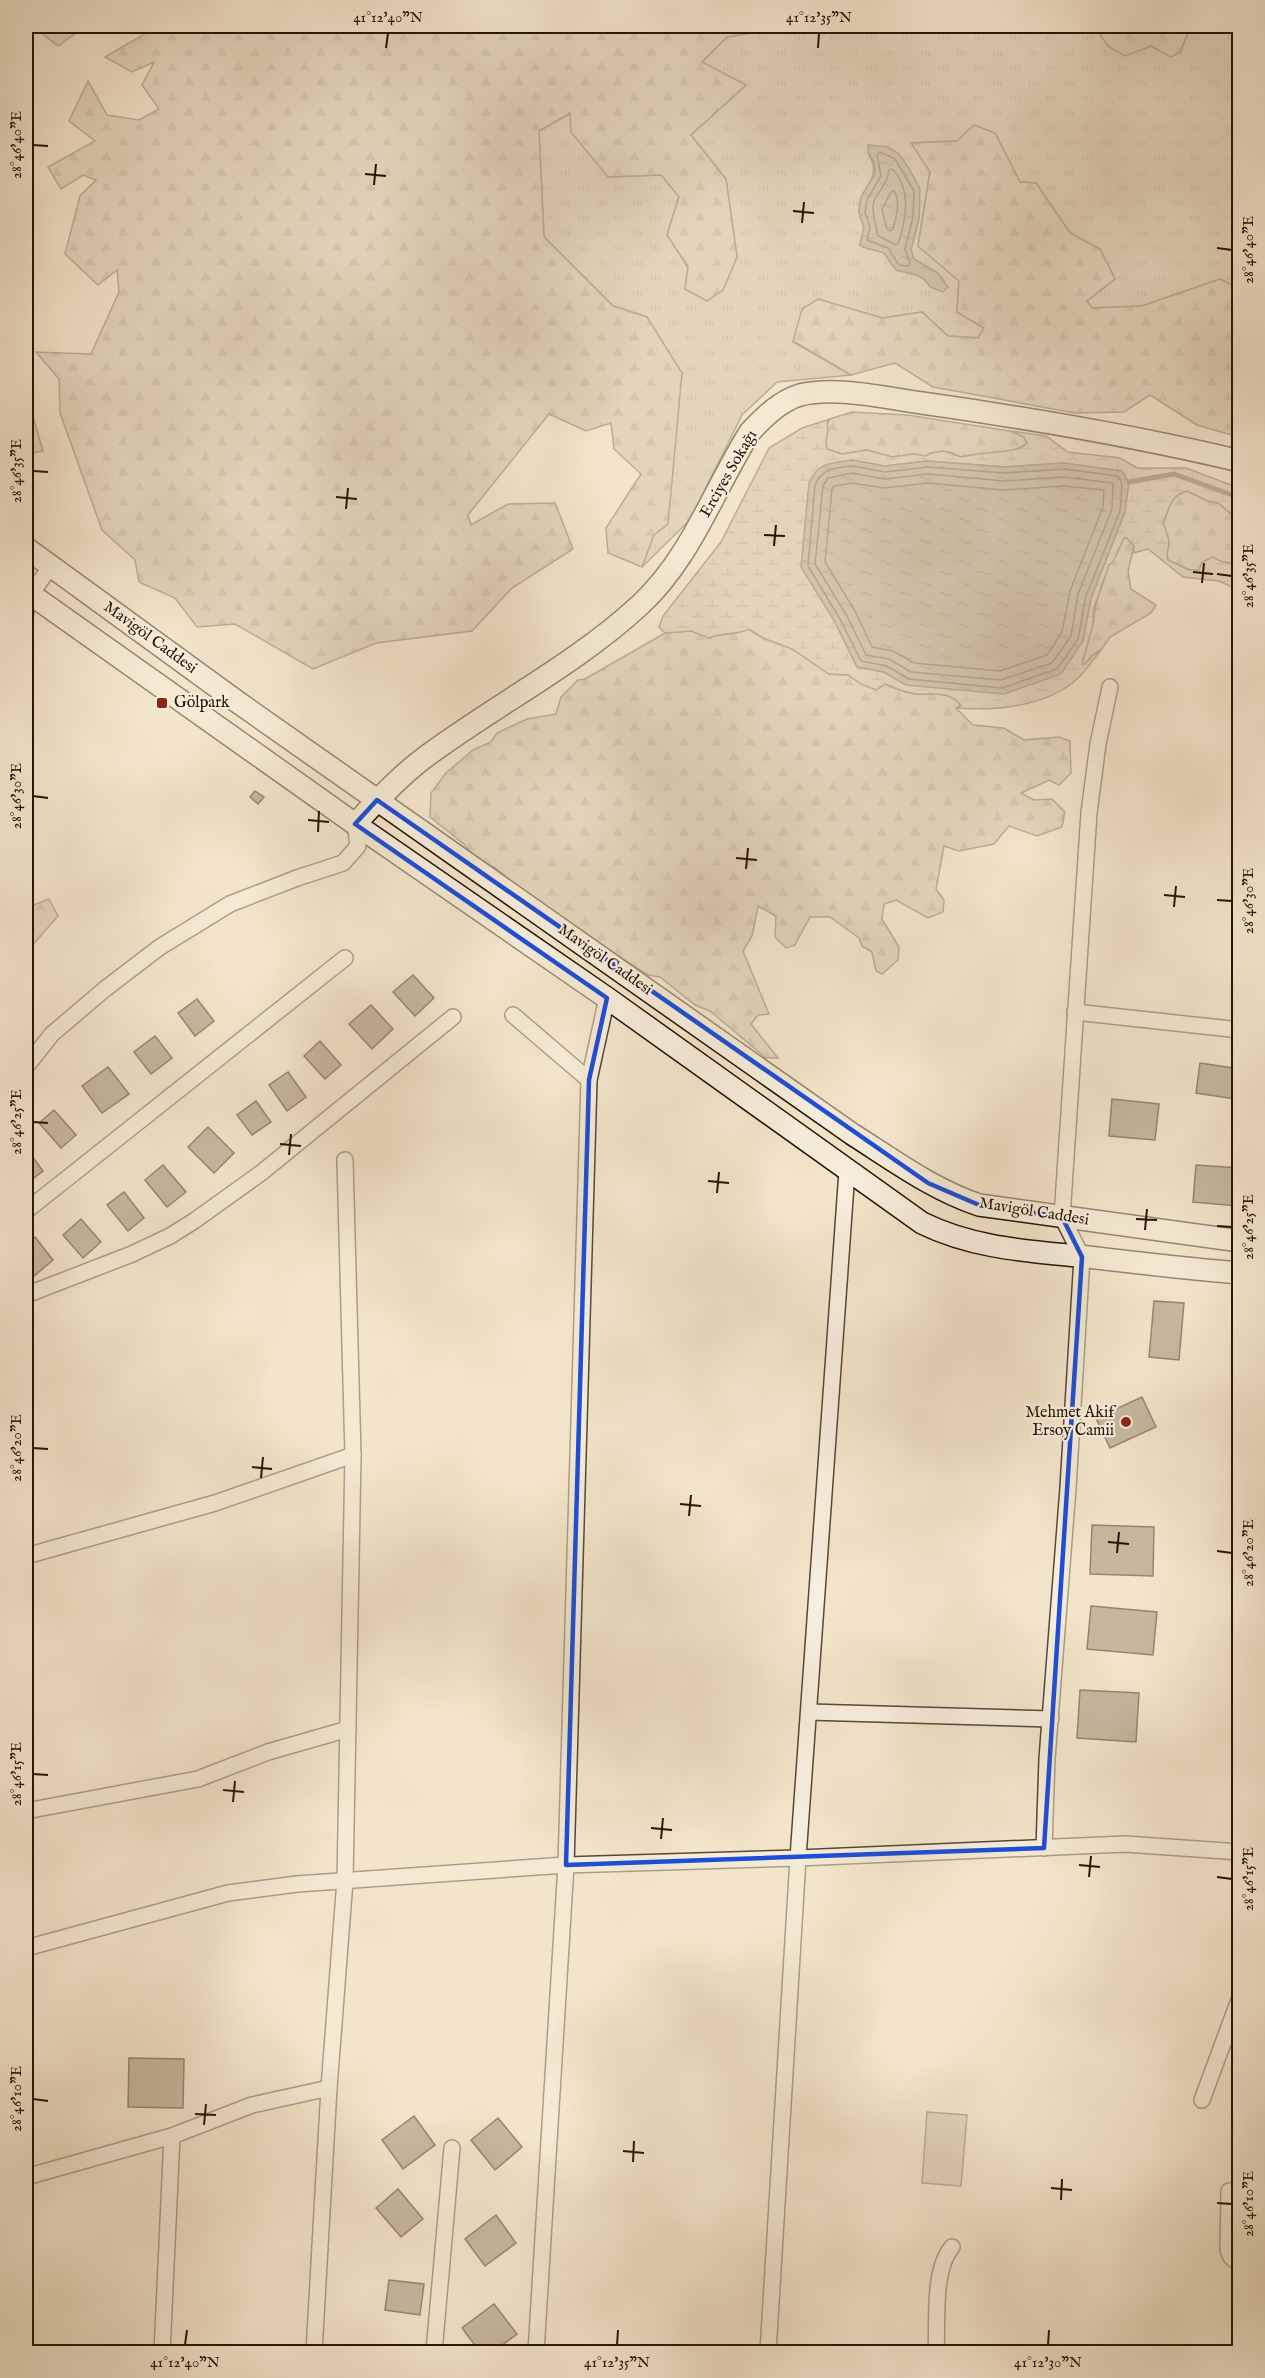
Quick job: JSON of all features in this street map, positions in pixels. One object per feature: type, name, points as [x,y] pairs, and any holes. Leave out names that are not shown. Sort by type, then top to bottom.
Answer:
[{"type":"main road","name":"Erciyes Sokağı","points":[[355,824],[377,800],[422,760],[460,732],[548,675],[600,638],[642,604],[669,572],[694,534],[750,432],[762,418],[786,400],[802,395],[857,394],[949,407],[1109,435],[1239,461]]},
{"type":"main road","name":"Mavigöl Caddesi","points":[[26,548],[377,800],[842,1127],[928,1183],[954,1197],[978,1205],[1239,1241]]},
{"type":"main road","name":"Mavigöl Caddesi","points":[[27,598],[607,998],[922,1223],[947,1235],[992,1247],[1239,1273]]},
{"type":"street","points":[[27,598],[51,566]]},
{"type":"street","points":[[1044,1848],[1082,1257],[1062,1217],[1089,813],[1098,744],[1110,687]]},
{"type":"street","points":[[26,1067],[52,1034],[160,947],[230,904],[343,863],[358,846],[355,824]]},
{"type":"street","points":[[26,1211],[345,958]]},
{"type":"street","points":[[536,2352],[566,1865],[590,1080],[607,998]]},
{"type":"street","points":[[1075,1012],[1239,1030]]},
{"type":"street","points":[[513,1015],[590,1080]]},
{"type":"street","points":[[26,1295],[132,1254],[170,1236],[194,1221],[261,1173],[453,1017]]},
{"type":"street","points":[[314,2352],[329,2088],[345,1880],[353,1455],[345,1160]]},
{"type":"street","points":[[768,2352],[798,1858],[847,1171]]},
{"type":"street","points":[[26,1556],[215,1503],[353,1455]]},
{"type":"street","points":[[809,1712],[1051,1719]]},
{"type":"street","points":[[26,1811],[198,1779],[268,1752],[348,1729]]},
{"type":"street","points":[[26,1948],[228,1893],[345,1880],[566,1865],[1125,1844],[1239,1852]]},
{"type":"street","points":[[1202,2100],[1239,1997]]},
{"type":"street","points":[[26,2177],[172,2136],[252,2105],[329,2088]]},
{"type":"street","points":[[162,2352],[172,2136]]},
{"type":"street","points":[[434,2352],[452,2148]]},
{"type":"street","points":[[1229,2191],[1227,2250],[1239,2264]]},
{"type":"street","points":[[936,2352],[940,2268],[952,2247]]},
{"type":"highlighted area","points":[[377,800],[928,1183],[979,1205],[1062,1217],[1082,1257],[1044,1848],[566,1865],[589,1080],[607,998],[355,824]]},
{"type":"green space","points":[[33,26],[86,26],[58,46]]},
{"type":"green space","points":[[154,26],[785,26],[727,37],[702,62],[746,85],[691,135],[726,179],[737,257],[723,290],[707,301],[685,289],[688,267],[667,235],[679,197],[661,175],[608,177],[571,132],[570,113],[539,131],[544,237],[613,306],[647,317],[682,373],[668,524],[654,535],[642,567],[608,553],[606,528],[641,474],[614,449],[611,423],[586,431],[549,414],[468,515],[471,525],[508,504],[555,503],[573,549],[512,588],[472,631],[376,643],[313,669],[235,624],[197,627],[175,598],[139,582],[135,560],[102,530],[60,413],[59,379],[36,352],[91,354],[119,292],[117,270],[98,285],[65,254],[80,196],[96,180],[83,175],[61,189],[48,167],[95,141],[69,121],[88,81],[107,115],[139,120],[159,109],[142,85],[154,62],[132,72],[105,57],[148,32]]},
{"type":"green space","points":[[785,26],[1094,26],[1109,47],[1151,46],[1180,52],[1191,26],[1239,26],[1240,173],[1235,211],[1239,220],[1239,310],[1234,286],[1220,279],[1142,306],[1092,308],[1087,301],[1115,279],[1100,249],[1070,233],[1036,183],[1020,182],[995,133],[957,141],[912,143],[930,172],[918,246],[959,281],[957,312],[984,328],[978,338],[948,336],[922,312],[882,318],[818,299],[793,342],[851,375],[777,382],[742,415],[690,520],[642,567],[654,535],[647,317],[613,306],[544,237],[539,131],[571,113],[608,177],[661,175],[679,196],[667,235],[688,267],[685,289],[723,290],[737,257],[726,179],[691,135],[745,86],[701,63],[727,37]],"holes":[[[868,153],[919,218],[911,250],[914,259],[938,273],[948,287],[896,270],[884,253],[860,245],[864,230],[859,213],[860,202],[874,170]]]},
{"type":"green space","points":[[1094,26],[1191,26],[1180,52],[1171,57],[1151,46],[1125,56],[1109,47]]},
{"type":"green space","points":[[974,125],[995,133],[1020,182],[1036,183],[1070,233],[1100,249],[1115,279],[1087,301],[1092,308],[1142,306],[1220,279],[1234,286],[1240,310],[1239,437],[1197,425],[1150,395],[1124,412],[1075,413],[933,387],[895,363],[851,375],[793,341],[802,309],[818,299],[882,318],[922,312],[948,336],[978,338],[984,328],[957,312],[959,281],[918,246],[930,172],[911,143],[957,141]]},
{"type":"green space","points":[[26,392],[43,451],[26,454]]},
{"type":"green space","points":[[852,412],[907,415],[1010,431],[1024,437],[1027,443],[1004,452],[961,457],[950,452],[931,453],[926,456],[914,454],[892,457],[867,450],[842,454],[827,449],[826,434],[830,419]]},
{"type":"green space","points":[[830,419],[827,423],[827,449],[842,454],[867,450],[892,457],[914,454],[926,456],[944,451],[961,457],[1007,451],[1021,448],[1027,443],[1024,437],[1010,431],[1046,436],[1068,452],[1120,458],[1137,468],[1186,468],[1239,488],[1239,515],[1229,512],[1218,503],[1187,491],[1176,496],[1163,522],[1169,541],[1168,560],[1189,570],[1199,570],[1202,562],[1213,557],[1233,564],[1239,568],[1239,590],[1219,581],[1183,577],[1148,549],[1133,553],[1134,546],[1127,538],[1124,538],[1113,562],[1109,565],[1093,611],[1093,624],[1082,664],[1101,650],[1080,676],[1064,688],[1035,701],[1003,708],[956,708],[961,706],[947,695],[917,694],[885,684],[876,690],[848,675],[829,674],[792,649],[763,638],[749,629],[709,638],[691,631],[665,633],[659,627],[663,616],[721,542],[769,448],[802,428]],"holes":[[[851,460],[885,466],[927,461],[1005,467],[1064,463],[1125,512],[1091,598],[1083,641],[906,685],[884,672],[857,667],[835,622]]]},
{"type":"green space","points":[[1187,491],[1218,503],[1229,512],[1239,515],[1239,568],[1223,562],[1205,569],[1191,570],[1168,560],[1166,553],[1169,545],[1163,522],[1176,496]]},
{"type":"green space","points":[[1124,538],[1127,538],[1134,546],[1128,571],[1131,589],[1156,605],[1151,613],[1110,637],[1101,650],[1082,665],[1096,603],[1109,565]]},
{"type":"green space","points":[[748,629],[763,638],[792,649],[829,674],[848,675],[876,690],[885,684],[913,693],[947,695],[957,701],[961,706],[956,708],[973,725],[1004,728],[1024,740],[1059,737],[1070,741],[1071,773],[1059,785],[1049,780],[1021,793],[1034,800],[1052,799],[1065,812],[1062,827],[1037,836],[1009,826],[994,844],[959,851],[944,846],[936,889],[944,900],[943,912],[928,918],[896,900],[884,904],[882,919],[899,947],[898,960],[882,974],[876,971],[872,952],[862,946],[859,938],[830,917],[810,917],[795,945],[786,948],[775,937],[776,916],[758,906],[752,936],[743,951],[769,1014],[758,1015],[751,1024],[778,1058],[766,1058],[710,1011],[695,1005],[660,977],[648,975],[547,911],[494,867],[476,860],[465,845],[430,817],[431,793],[446,773],[473,750],[491,742],[497,733],[527,719],[556,714],[561,697],[578,680],[585,679],[665,633],[691,631],[709,638]]},
{"type":"green space","points":[[49,899],[58,916],[32,946],[26,946],[26,905],[31,906]]},
{"type":"green space","points":[[927,2112],[967,2115],[961,2186],[922,2183]]},
{"type":"water","points":[[868,145],[888,147],[899,154],[920,189],[919,218],[911,250],[914,259],[938,273],[948,287],[943,292],[930,287],[920,277],[896,270],[884,253],[860,245],[864,227],[859,213],[861,197],[875,174],[874,162],[868,153]]},
{"type":"water","points":[[851,460],[885,466],[927,461],[1005,467],[1064,463],[1122,471],[1129,482],[1125,512],[1091,598],[1083,641],[1061,674],[1004,694],[906,685],[884,672],[857,667],[835,622],[801,567],[809,483],[821,467]]},
{"type":"building","points":[[255,791],[264,797],[258,804],[250,797]]},
{"type":"building","points":[[413,975],[434,998],[415,1016],[393,992]]},
{"type":"building","points":[[197,999],[214,1021],[195,1036],[178,1013]]},
{"type":"building","points":[[371,1005],[393,1029],[372,1049],[349,1024]]},
{"type":"building","points":[[155,1036],[172,1058],[151,1074],[134,1052]]},
{"type":"building","points":[[320,1041],[341,1065],[325,1079],[304,1056]]},
{"type":"building","points":[[1200,1063],[1239,1069],[1235,1099],[1196,1093]]},
{"type":"building","points":[[108,1067],[129,1094],[102,1113],[82,1086]]},
{"type":"building","points":[[288,1072],[306,1097],[287,1111],[269,1085]]},
{"type":"building","points":[[1112,1099],[1159,1104],[1155,1140],[1109,1136]]},
{"type":"building","points":[[256,1101],[271,1122],[252,1135],[237,1115]]},
{"type":"building","points":[[54,1110],[76,1135],[61,1148],[39,1123]]},
{"type":"building","points":[[208,1127],[234,1153],[214,1173],[188,1147]]},
{"type":"building","points":[[26,1150],[43,1171],[26,1184]]},
{"type":"building","points":[[163,1165],[186,1192],[167,1207],[145,1180]]},
{"type":"building","points":[[1196,1165],[1240,1168],[1238,1206],[1193,1202]]},
{"type":"building","points":[[124,1192],[144,1218],[128,1231],[107,1205]]},
{"type":"building","points":[[81,1219],[101,1242],[83,1258],[63,1235]]},
{"type":"building","points":[[35,1237],[53,1260],[33,1277],[26,1269],[26,1245]]},
{"type":"building","points":[[1154,1301],[1184,1303],[1179,1360],[1149,1357]]},
{"type":"building","name":"Mehmet Akif Ersoy Camii","points":[[1142,1397],[1156,1427],[1110,1448],[1096,1418]]},
{"type":"building","points":[[1092,1525],[1154,1527],[1153,1576],[1090,1574]]},
{"type":"building","points":[[1091,1606],[1157,1612],[1153,1655],[1087,1649]]},
{"type":"building","points":[[1080,1690],[1139,1693],[1136,1742],[1077,1738]]},
{"type":"building","points":[[129,2058],[184,2059],[183,2108],[128,2107]]},
{"type":"building","points":[[414,2116],[435,2145],[403,2169],[382,2140]]},
{"type":"building","points":[[498,2118],[522,2147],[495,2170],[471,2140]]},
{"type":"building","points":[[398,2189],[423,2219],[401,2237],[376,2208]]},
{"type":"building","points":[[496,2215],[516,2243],[485,2266],[465,2239]]},
{"type":"building","points":[[389,2280],[424,2284],[420,2315],[385,2310]]},
{"type":"building","points":[[494,2304],[517,2334],[493,2352],[480,2352],[462,2328]]},
{"type":"waterway","points":[[1129,482],[1174,474],[1240,498]]},
{"type":"place","name":"Gölpark","points":[[162,703]]},
{"type":"place","name":"Mehmet Akif Ersoy Camii","points":[[1126,1422]]}]
